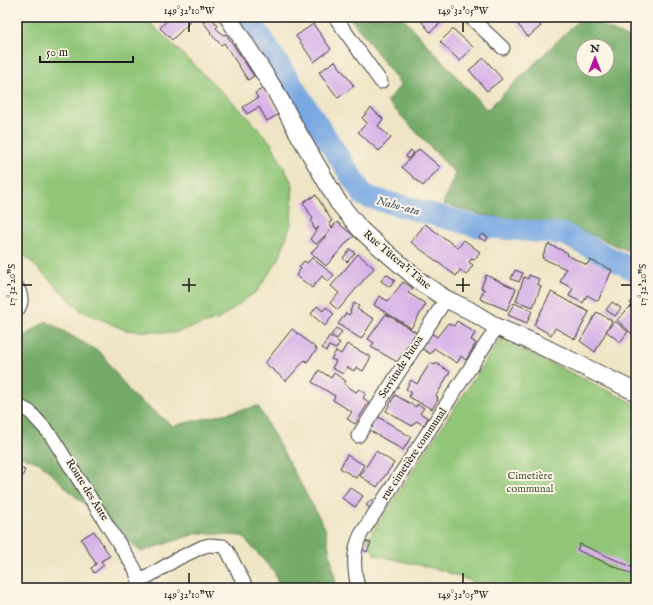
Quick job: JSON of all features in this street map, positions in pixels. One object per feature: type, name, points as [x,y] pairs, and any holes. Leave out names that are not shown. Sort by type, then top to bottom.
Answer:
[{"type":"street","name":"Rue Tūtera'i Tāne","points":[[228,17],[276,92],[296,131],[338,202],[361,230],[381,249],[422,283],[446,299],[469,310],[497,328],[536,343],[636,392]]},
{"type":"street","points":[[335,17],[381,82]]},
{"type":"street","points":[[470,17],[503,48]]},
{"type":"street","points":[[17,287],[22,296],[21,305],[17,311]]},
{"type":"street","name":"Servitude Putoa","points":[[358,436],[446,299]]},
{"type":"street","name":"rue cimetière communal","points":[[358,588],[354,558],[356,546],[361,534],[497,328]]},
{"type":"street","name":"Route des Aute","points":[[17,405],[30,412],[50,434],[127,554],[135,569],[140,585]]},
{"type":"street","points":[[140,585],[177,559],[208,545],[222,546],[228,550],[245,585]]},
{"type":"green space","points":[[17,17],[144,17],[245,114],[271,143],[293,185],[291,224],[279,259],[257,291],[219,319],[173,333],[125,330],[80,310],[17,248]]},
{"type":"green space","points":[[349,17],[402,17],[487,110],[582,17],[636,41],[636,254],[573,227],[482,215],[443,204],[455,173],[387,101],[401,85]]},
{"type":"green space","points":[[46,321],[101,353],[132,395],[173,426],[258,406],[325,528],[337,588],[279,588],[275,573],[242,536],[198,533],[141,552],[76,497],[40,463],[17,455],[17,341]]},
{"type":"green space","name":"Cimetière communal","points":[[500,339],[636,404],[636,588],[490,588],[441,570],[375,555],[367,540]]},
{"type":"building","points":[[170,17],[185,17],[190,22],[172,40],[160,28]]},
{"type":"building","points":[[202,17],[211,17],[218,26],[216,28],[223,35],[226,34],[254,76],[248,80],[224,43],[221,45],[210,33],[211,32],[203,22],[205,20]]},
{"type":"building","points":[[418,17],[441,17],[444,20],[430,32]]},
{"type":"building","points":[[512,17],[534,17],[541,26],[528,37]]},
{"type":"building","points":[[313,24],[331,49],[314,62],[296,36]]},
{"type":"building","points":[[453,29],[473,47],[460,61],[440,42]]},
{"type":"building","points":[[484,58],[502,79],[487,91],[469,70]]},
{"type":"building","points":[[335,61],[354,86],[338,98],[319,72]]},
{"type":"building","points":[[264,88],[279,114],[267,121],[259,107],[247,114],[243,107],[258,98],[255,93]]},
{"type":"building","points":[[371,108],[383,119],[378,126],[391,138],[379,151],[358,132],[367,123],[362,118]]},
{"type":"building","points":[[419,149],[440,167],[423,186],[402,167]]},
{"type":"building","points":[[411,150],[414,153],[408,159],[406,156]]},
{"type":"building","points":[[316,195],[332,221],[329,223],[332,228],[337,222],[354,236],[326,266],[311,253],[330,231],[316,244],[310,239],[319,227],[315,230],[311,221],[313,219],[303,202]]},
{"type":"building","points":[[425,224],[458,248],[464,240],[480,252],[474,260],[471,259],[469,262],[473,265],[466,275],[460,270],[456,276],[411,242]]},
{"type":"building","points":[[482,234],[488,237],[486,241],[479,238]]},
{"type":"building","points":[[548,244],[568,253],[567,255],[587,265],[590,260],[612,270],[598,301],[587,295],[583,303],[569,296],[573,288],[560,282],[566,269],[542,258]]},
{"type":"building","points":[[350,249],[355,253],[347,262],[343,258]]},
{"type":"building","points":[[358,254],[374,268],[338,310],[330,303],[339,293],[331,286]]},
{"type":"building","points":[[312,258],[334,275],[328,282],[322,276],[312,288],[296,275],[301,269],[299,267],[304,261],[307,263]]},
{"type":"building","points":[[515,270],[523,273],[519,282],[511,279]]},
{"type":"building","points":[[386,274],[395,280],[390,287],[381,281]]},
{"type":"building","points":[[486,275],[516,289],[507,310],[480,299],[484,289],[481,288]]},
{"type":"building","points":[[529,275],[539,279],[537,284],[541,286],[533,307],[516,301],[524,277],[528,279]]},
{"type":"building","points":[[403,282],[413,288],[408,293],[426,304],[411,328],[374,305],[379,296],[388,301]]},
{"type":"building","points":[[551,292],[589,312],[575,339],[555,328],[551,335],[534,325]]},
{"type":"building","points":[[636,296],[636,334],[634,331],[631,333],[617,320],[632,305],[630,303]]},
{"type":"building","points":[[612,302],[621,308],[615,316],[606,310]]},
{"type":"building","points":[[354,303],[359,306],[357,309],[374,319],[361,339],[338,324],[346,313],[349,315]]},
{"type":"building","points":[[514,303],[532,311],[527,323],[508,315]]},
{"type":"building","points":[[317,306],[323,311],[326,307],[334,314],[325,326],[311,314]]},
{"type":"building","points":[[597,312],[612,321],[595,352],[580,341]]},
{"type":"building","points":[[386,314],[417,333],[399,363],[371,347],[374,343],[368,339]]},
{"type":"building","points":[[457,321],[475,333],[471,340],[476,343],[466,360],[461,356],[457,363],[434,348],[430,354],[420,347],[430,332],[437,337],[448,323],[454,326]]},
{"type":"building","points":[[615,321],[628,332],[620,342],[606,331]]},
{"type":"building","points":[[336,328],[342,332],[337,339],[331,335]]},
{"type":"building","points":[[292,329],[317,349],[307,362],[305,360],[286,381],[265,363]]},
{"type":"building","points":[[329,336],[340,343],[336,349],[329,346],[326,351],[322,348]]},
{"type":"building","points":[[347,344],[371,357],[363,371],[356,367],[354,371],[347,367],[343,374],[332,368],[336,361],[331,359],[336,351],[341,354]]},
{"type":"building","points":[[430,363],[435,365],[436,363],[450,372],[436,396],[438,397],[438,400],[432,409],[409,397],[411,392],[406,389],[411,380],[417,384]]},
{"type":"building","points":[[319,370],[331,378],[334,373],[346,381],[344,384],[356,392],[359,389],[366,393],[363,398],[369,402],[355,424],[347,419],[352,412],[333,400],[335,396],[312,382]]},
{"type":"building","points":[[395,395],[416,407],[417,404],[424,408],[420,413],[428,418],[424,425],[416,421],[412,426],[386,411]]},
{"type":"building","points":[[377,416],[411,437],[403,450],[369,430]]},
{"type":"building","points":[[376,451],[394,463],[377,487],[360,476]]},
{"type":"building","points":[[347,455],[364,465],[356,478],[340,468]]},
{"type":"building","points":[[17,467],[25,470],[22,477],[17,475]]},
{"type":"building","points":[[350,487],[363,496],[355,507],[342,498]]},
{"type":"building","points":[[372,499],[376,502],[371,509],[366,505]]},
{"type":"building","points":[[94,531],[110,556],[101,561],[104,565],[94,573],[91,568],[96,564],[81,539]]},
{"type":"building","points":[[365,541],[371,543],[367,552],[362,549]]},
{"type":"building","points":[[580,544],[636,569],[636,576],[577,550]]},
{"type":"waterway","name":"Naho-ata","points":[[248,17],[364,196],[476,226],[564,234],[636,271]]}]
